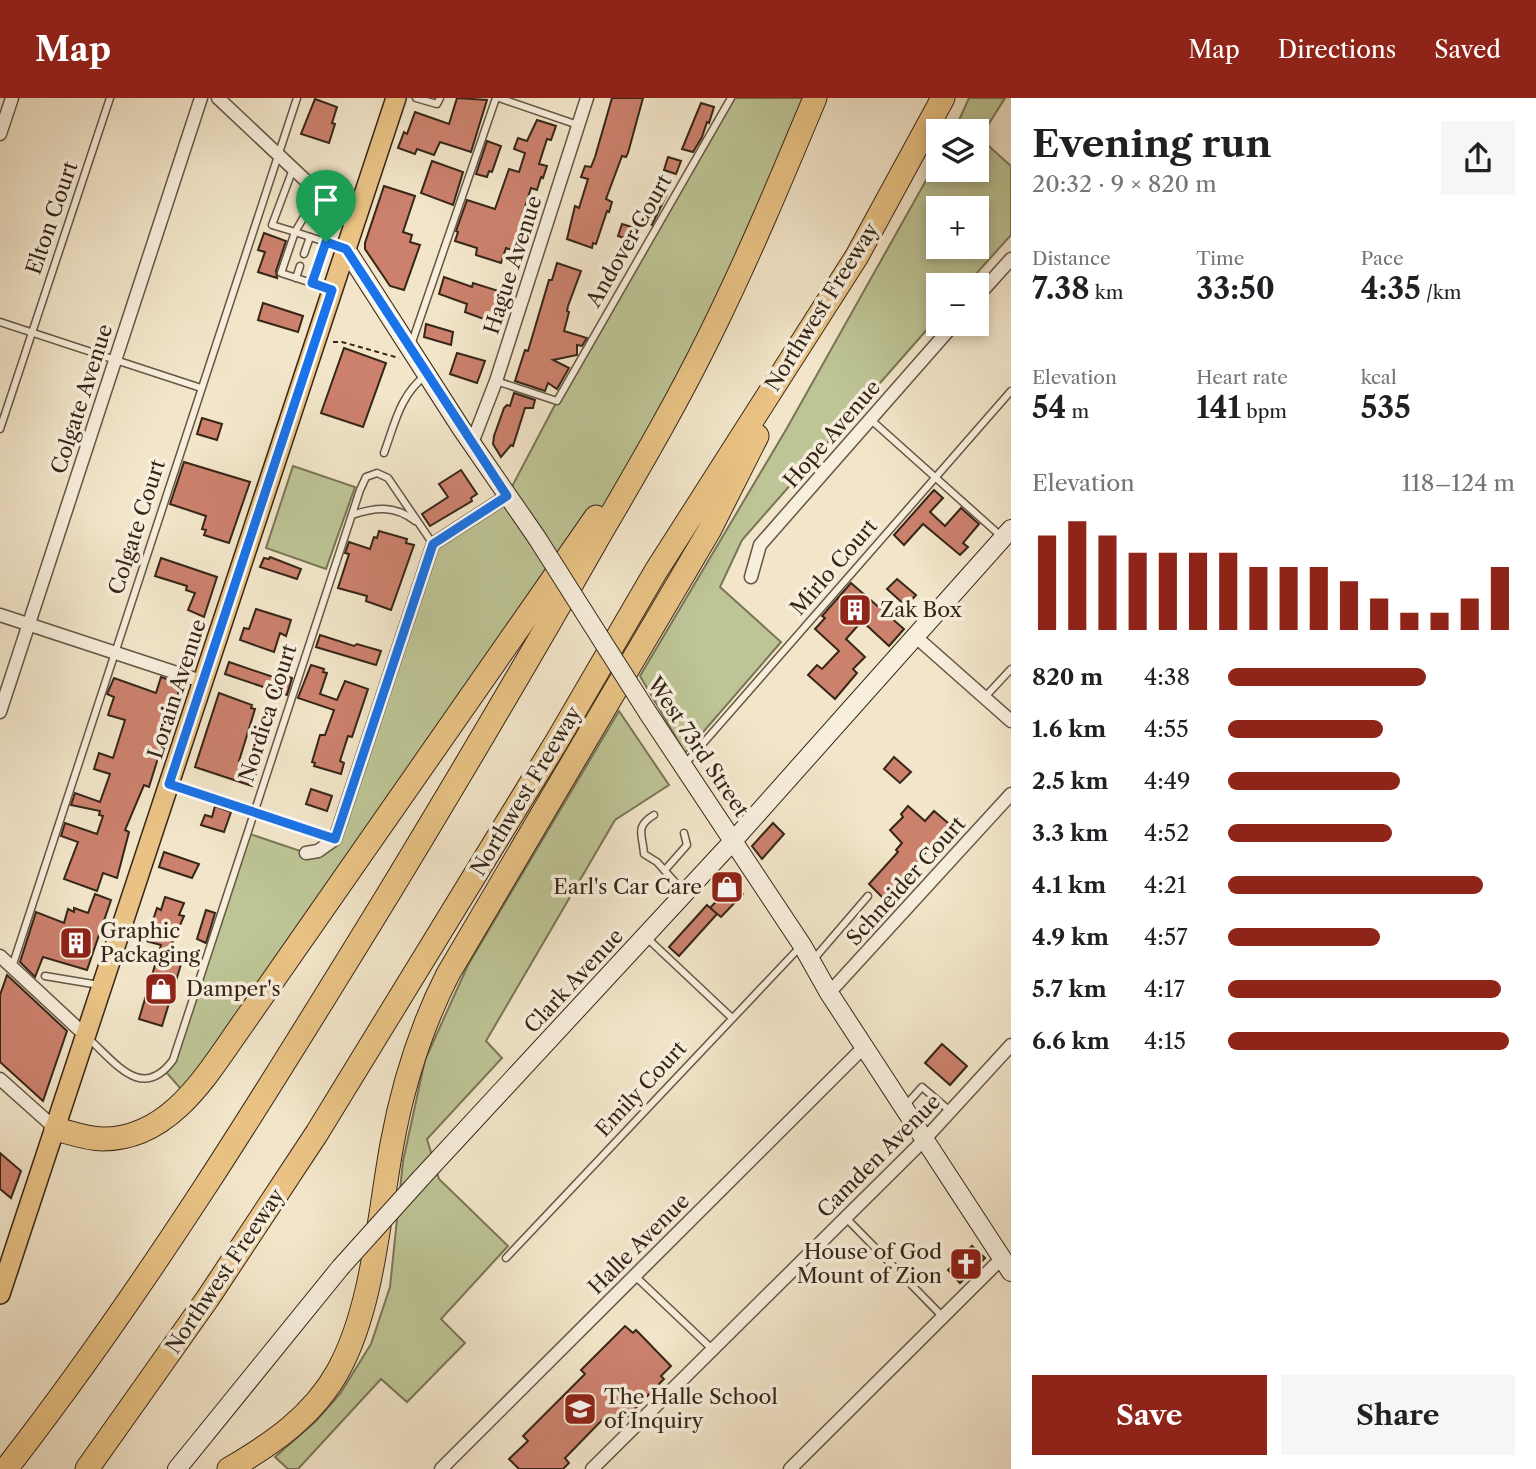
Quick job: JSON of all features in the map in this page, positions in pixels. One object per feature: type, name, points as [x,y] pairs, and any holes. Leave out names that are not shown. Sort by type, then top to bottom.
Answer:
[{"type":"highway","points":[[6,1469],[58,1402],[151,1269],[256,1110],[491,726],[653,442],[710,336],[766,216],[815,98]]},
{"type":"highway","name":"Northwest Freeway","points":[[87,1469],[208,1298],[317,1133],[557,741],[656,571],[857,256],[943,98]]},
{"type":"highway","points":[[229,1469],[291,1428],[317,1402],[337,1372],[351,1343],[362,1308],[391,1146],[409,1067],[434,1002],[709,531],[818,318]]},
{"type":"highway","points":[[56,1129],[84,1137],[125,1137],[143,1132],[163,1120],[188,1097],[252,1011],[571,551],[653,442]]},
{"type":"main road","name":"Lorain Avenue","points":[[0,1294],[396,98]]},
{"type":"street","points":[[0,134],[12,98]]},
{"type":"street","name":"Colgate Avenue","points":[[0,712],[201,98]]},
{"type":"street","points":[[218,98],[353,225]]},
{"type":"street","name":"Hague Avenue","points":[[472,443],[496,381],[587,98]]},
{"type":"street","name":"West 73rd Street","points":[[346,249],[407,353],[427,373],[537,538],[1006,1265]]},
{"type":"street","points":[[989,284],[1011,259]]},
{"type":"street","name":"Hope Avenue","points":[[751,577],[760,545],[943,336]]},
{"type":"street","points":[[306,853],[318,851],[335,839],[433,544],[507,496]]},
{"type":"street","name":"Clark Avenue","points":[[177,1469],[340,1268],[733,841],[1007,533]]},
{"type":"street","points":[[0,615],[204,682]]},
{"type":"street","points":[[916,637],[1011,721]]},
{"type":"street","name":"Schneider Court","points":[[829,993],[1011,794]]},
{"type":"street","points":[[0,956],[85,1035]]},
{"type":"street","name":"Camden Avenue","points":[[592,1469],[925,1140],[1011,1045]]},
{"type":"street","name":"Halle Avenue","points":[[441,1469],[864,1047]]},
{"type":"street","points":[[0,1079],[56,1129]]},
{"type":"street","points":[[790,1469],[943,1317],[1006,1265]]},
{"type":"lane","name":"Elton Court","points":[[0,429],[110,98]]},
{"type":"lane","name":"Colgate Court","points":[[12,967],[298,98]]},
{"type":"lane","points":[[416,98],[437,104],[440,98]]},
{"type":"lane","points":[[407,353],[497,98],[578,125]]},
{"type":"lane","name":"Andover Court","points":[[496,381],[557,401],[731,98]]},
{"type":"lane","points":[[293,169],[272,225],[346,249]]},
{"type":"lane","points":[[318,193],[295,232],[281,273],[332,290]]},
{"type":"lane","points":[[304,254],[310,237]]},
{"type":"lane","points":[[312,283],[326,242]]},
{"type":"lane","points":[[296,278],[300,266]]},
{"type":"lane","points":[[0,322],[201,388]]},
{"type":"lane","points":[[384,453],[404,397],[427,373]]},
{"type":"lane","name":"Mirlo Court","points":[[684,766],[1011,391]]},
{"type":"lane","points":[[870,419],[936,477],[1007,533]]},
{"type":"lane","name":"Nordica Court","points":[[85,1035],[130,1076],[148,1079],[157,1077],[173,1060],[364,480],[377,474],[388,478],[425,530]]},
{"type":"lane","points":[[352,515],[372,508],[384,508],[404,514],[425,530],[433,544]]},
{"type":"lane","points":[[985,697],[1011,669]]},
{"type":"lane","points":[[169,784],[335,839]]},
{"type":"lane","points":[[654,815],[644,821],[640,830],[644,854],[665,870],[685,893]]},
{"type":"lane","points":[[665,870],[687,845],[684,833]]},
{"type":"lane","points":[[811,961],[868,896]]},
{"type":"lane","points":[[645,937],[732,1018]]},
{"type":"lane","name":"Emily Court","points":[[506,1258],[802,945]]},
{"type":"lane","points":[[45,976],[102,985]]},
{"type":"lane","points":[[903,1107],[922,1087],[950,1111]]},
{"type":"lane","points":[[845,1217],[943,1317]]},
{"type":"lane","points":[[635,1276],[712,1350]]},
{"type":"path","points":[[332,342],[407,353]]},
{"type":"green space","points":[[731,98],[815,98],[653,442],[188,1097],[165,1071],[173,1060],[247,833],[306,853],[335,839],[433,544],[507,496],[557,401]]},
{"type":"green space","points":[[969,98],[1005,98],[989,124],[989,119],[959,119]]},
{"type":"green space","points":[[989,146],[1011,166],[1011,235],[977,273],[926,273],[926,331],[742,540],[720,587],[781,642],[685,753],[640,676],[787,428],[926,180],[989,182]]},
{"type":"green space","points":[[293,466],[355,487],[326,569],[266,548]]},
{"type":"green space","points":[[619,711],[669,785],[615,820],[486,1041],[502,1058],[427,1139],[439,1179],[508,1246],[441,1319],[465,1343],[407,1402],[381,1379],[298,1469],[288,1469],[275,1457],[316,1421],[340,1394],[371,1344],[390,1287],[403,1161],[425,1060],[468,965]]},
{"type":"building","points":[[457,98],[487,100],[471,152],[440,142],[434,155],[417,149],[415,154],[398,148],[404,132],[407,134],[415,112],[449,124]]},
{"type":"building","points":[[612,98],[643,98],[628,153],[626,157],[622,156],[606,199],[612,202],[609,212],[607,211],[596,244],[593,243],[592,248],[567,239],[575,206],[579,208],[588,179],[581,177],[585,166],[591,167],[595,157]]},
{"type":"building","points":[[315,99],[337,107],[329,143],[301,134]]},
{"type":"building","points":[[701,103],[714,107],[709,123],[707,122],[693,152],[682,149]]},
{"type":"building","points":[[537,120],[556,126],[551,140],[547,139],[539,164],[547,166],[537,190],[531,188],[522,216],[526,218],[515,251],[506,248],[501,263],[476,255],[477,248],[455,241],[467,200],[495,209],[509,169],[519,172],[525,153],[514,149],[518,138],[527,141]]},
{"type":"building","points":[[487,141],[501,146],[492,172],[489,171],[487,177],[476,174]]},
{"type":"building","points":[[668,157],[681,161],[676,174],[664,170]]},
{"type":"building","points":[[432,161],[463,172],[453,205],[421,193]]},
{"type":"building","points":[[384,186],[415,196],[403,232],[412,235],[410,242],[420,245],[404,290],[390,286],[365,249]]},
{"type":"building","points":[[656,190],[667,194],[652,225],[642,221]]},
{"type":"building","points":[[622,224],[638,229],[634,241],[618,236]]},
{"type":"building","points":[[264,233],[286,241],[276,271],[277,278],[258,272],[265,252],[258,250]]},
{"type":"building","points":[[557,263],[581,271],[568,306],[564,331],[587,338],[582,346],[577,345],[577,355],[553,360],[569,368],[557,389],[548,383],[545,391],[515,381],[525,350],[528,351],[549,280],[552,280]]},
{"type":"building","points":[[444,277],[472,287],[473,283],[505,293],[492,322],[465,312],[467,304],[439,294]]},
{"type":"building","points":[[263,303],[303,316],[298,332],[258,320]]},
{"type":"building","points":[[426,324],[453,332],[451,345],[424,337]]},
{"type":"building","points":[[344,348],[386,363],[363,427],[321,413]]},
{"type":"building","points":[[457,353],[485,361],[477,383],[450,374]]},
{"type":"building","points":[[514,393],[535,400],[533,408],[525,408],[513,446],[501,457],[493,444],[494,436],[504,408],[510,406]]},
{"type":"building","points":[[202,418],[222,424],[217,440],[197,434]]},
{"type":"building","points":[[184,462],[250,482],[229,543],[204,535],[206,530],[202,529],[206,516],[170,504]]},
{"type":"building","points":[[461,470],[477,494],[471,498],[472,501],[430,526],[422,514],[448,497],[439,484]]},
{"type":"building","points":[[934,490],[943,498],[930,512],[945,526],[961,508],[979,524],[963,543],[968,547],[960,555],[923,524],[904,545],[894,535]]},
{"type":"building","points":[[379,531],[407,539],[406,543],[414,545],[391,610],[366,601],[367,596],[338,588],[349,554],[345,553],[349,542],[370,549]]},
{"type":"building","points":[[270,557],[301,569],[297,579],[260,567],[264,558]]},
{"type":"building","points":[[161,558],[217,577],[204,617],[188,610],[195,593],[186,590],[187,586],[155,576]]},
{"type":"building","points":[[897,579],[916,595],[906,606],[887,589]]},
{"type":"building","points":[[851,583],[904,629],[889,646],[862,621],[846,639],[865,657],[853,669],[857,673],[835,699],[808,675],[817,665],[822,669],[839,651],[815,629],[825,618],[822,616]]},
{"type":"building","points":[[256,609],[291,620],[286,636],[280,633],[274,652],[240,640],[244,628],[249,629]]},
{"type":"building","points":[[320,635],[381,651],[376,665],[316,647]]},
{"type":"building","points":[[229,662],[276,678],[278,673],[292,678],[287,695],[225,674]]},
{"type":"building","points":[[311,665],[324,669],[323,672],[327,673],[320,694],[337,700],[345,681],[368,689],[352,737],[348,736],[340,761],[344,763],[341,774],[314,766],[315,763],[312,762],[320,735],[325,735],[334,710],[298,698]]},
{"type":"building","points":[[161,677],[181,684],[149,787],[144,785],[125,830],[129,832],[117,878],[103,873],[97,891],[64,879],[78,842],[61,836],[65,823],[97,834],[103,816],[99,815],[100,811],[71,805],[75,793],[100,802],[110,774],[94,769],[99,753],[113,758],[125,720],[108,715],[114,697],[107,694],[114,678],[156,693]]},
{"type":"building","points":[[219,693],[252,705],[251,708],[255,709],[239,761],[258,767],[252,786],[195,767]]},
{"type":"building","points":[[894,757],[911,772],[900,783],[884,769]]},
{"type":"building","points":[[311,789],[332,796],[327,811],[306,804]]},
{"type":"building","points":[[215,806],[231,812],[224,832],[201,825],[205,815],[212,817]]},
{"type":"building","points":[[908,806],[925,821],[934,811],[955,829],[931,853],[928,850],[907,873],[910,876],[888,903],[869,884],[898,852],[896,850],[902,843],[890,830],[903,817],[901,814]]},
{"type":"building","points":[[773,823],[784,834],[762,859],[752,846]]},
{"type":"building","points":[[164,852],[199,864],[192,878],[159,867]]},
{"type":"building","points":[[730,887],[735,887],[743,894],[721,917],[710,908]]},
{"type":"building","points":[[95,894],[111,900],[87,970],[43,957],[35,977],[20,962],[36,912],[64,923],[68,909],[74,912],[74,908],[88,913]]},
{"type":"building","points":[[165,897],[184,903],[179,915],[184,916],[168,953],[183,958],[162,1026],[139,1019],[161,945],[146,941],[157,908],[161,910]]},
{"type":"building","points":[[707,905],[717,914],[679,956],[669,947]]},
{"type":"building","points":[[206,910],[215,913],[206,943],[197,939]]},
{"type":"building","points":[[7,975],[67,1031],[43,1101],[0,1062],[0,995]]},
{"type":"building","points":[[942,1044],[967,1066],[950,1085],[925,1063]]},
{"type":"building","points":[[0,1153],[21,1171],[11,1198],[0,1189]]},
{"type":"building","name":"House of God Mount of Zion","points":[[972,1246],[985,1258],[960,1283],[948,1270]]},
{"type":"building","points":[[625,1326],[633,1333],[636,1330],[671,1366],[661,1376],[664,1379],[627,1417],[621,1411],[610,1422],[605,1417],[565,1458],[569,1463],[563,1469],[519,1469],[509,1459],[528,1441],[523,1436],[585,1374],[581,1370]]},
{"type":"place","name":"Zak Box","points":[[855,610]]},
{"type":"place","name":"Earl's Car Care","points":[[727,887]]},
{"type":"place","name":"Graphic Packaging","points":[[76,943]]},
{"type":"place","name":"Damper's","points":[[161,989]]},
{"type":"place","name":"House of God Mount of Zion","points":[[966,1264]]},
{"type":"place","name":"The Halle School of Inquiry","points":[[580,1409]]},
{"type":"route","points":[[326,242],[346,249],[507,496],[433,544],[335,839],[169,784],[332,290],[312,283],[326,242]]}]
